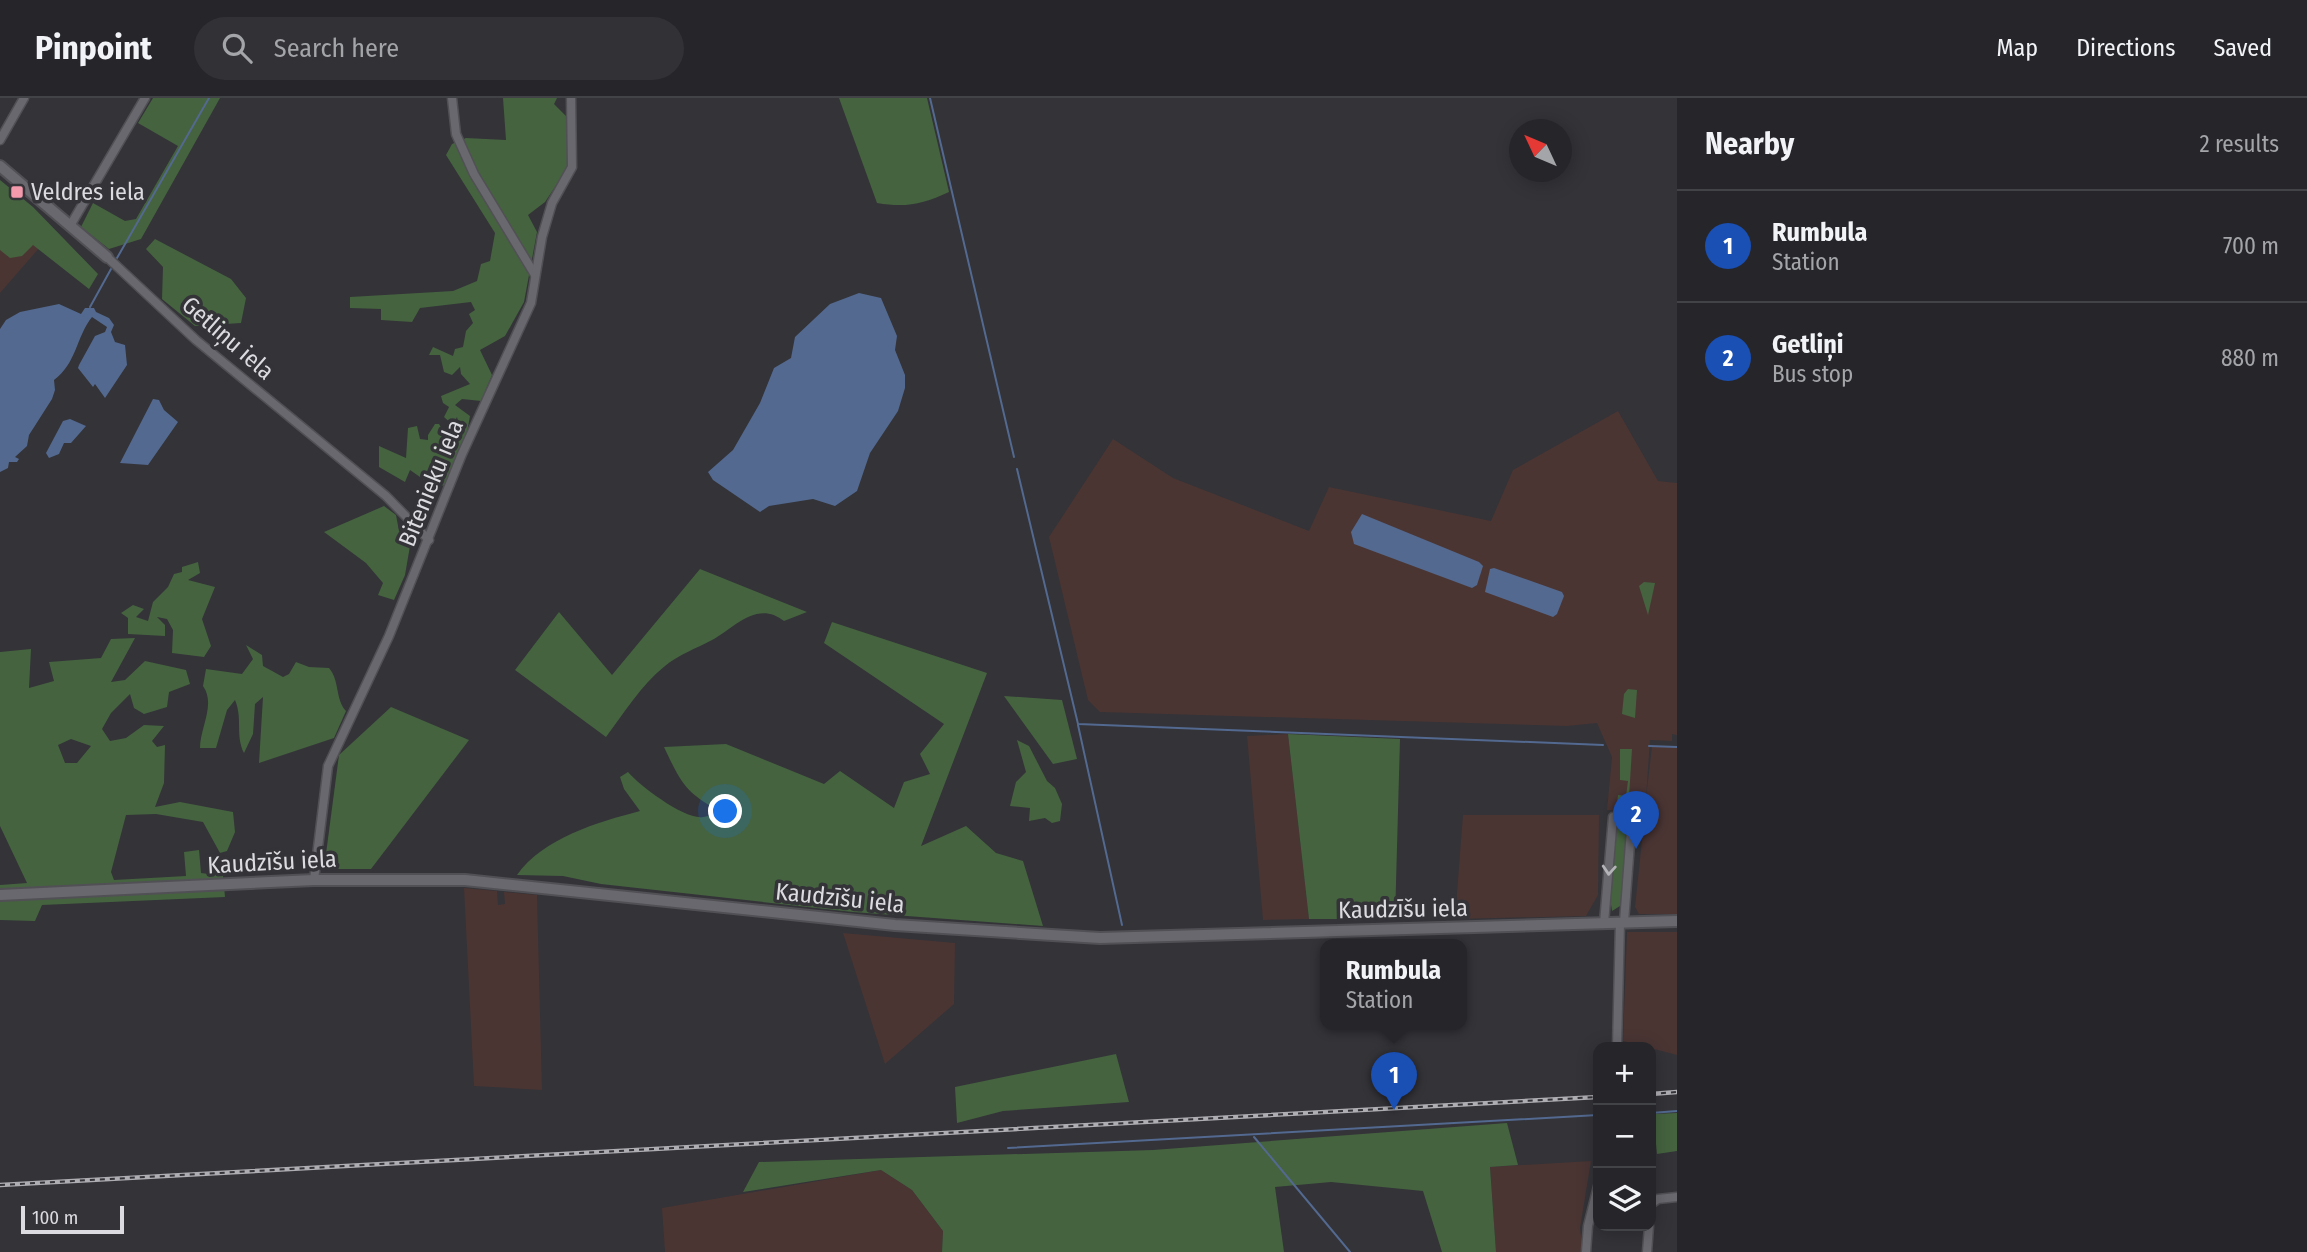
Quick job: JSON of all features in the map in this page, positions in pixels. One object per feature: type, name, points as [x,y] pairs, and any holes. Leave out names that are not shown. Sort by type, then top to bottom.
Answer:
[{"type":"street","points":[[0,140],[24,98]]},
{"type":"street","points":[[71,226],[145,98]]},
{"type":"street","points":[[452,98],[456,134],[474,174],[536,275]]},
{"type":"street","name":"Bitenieku iela","points":[[314,880],[328,766],[429,540],[462,454],[531,303],[552,203],[572,167],[571,98]]},
{"type":"street","name":"Getliņu iela","points":[[0,166],[107,257],[204,347],[386,496],[429,540]]},
{"type":"street","points":[[1604,923],[1613,817],[1632,817],[1622,922],[1617,1042]]},
{"type":"street","name":"Kaudzīšu iela","points":[[0,895],[314,880],[465,880],[895,925],[1055,937],[1677,921]]},
{"type":"street","points":[[1656,1200],[1677,1197]]},
{"type":"street","points":[[1586,1252],[1593,1206]]},
{"type":"street","points":[[1647,1252],[1648,1231]]},
{"type":"shaded area","points":[[0,188],[54,231],[0,293]]},
{"type":"shaded area","points":[[1618,411],[1658,481],[1677,483],[1677,735],[1672,734],[1672,741],[1650,740],[1646,798],[1652,747],[1677,747],[1677,914],[1639,914],[1635,907],[1645,812],[1607,810],[1612,757],[1597,723],[1567,726],[1100,712],[1088,700],[1049,537],[1113,439],[1173,478],[1309,531],[1329,487],[1491,521],[1513,470]]},
{"type":"shaded area","points":[[1288,734],[1309,919],[1263,920],[1247,736]]},
{"type":"shaded area","points":[[1463,815],[1599,815],[1598,895],[1586,916],[1455,919]]},
{"type":"shaded area","points":[[464,888],[497,891],[498,905],[505,904],[504,892],[537,895],[542,1090],[474,1086]]},
{"type":"shaded area","points":[[1627,932],[1677,932],[1677,1055],[1656,1050],[1656,1042],[1623,1041]]},
{"type":"shaded area","points":[[843,933],[955,943],[954,1004],[885,1064]]},
{"type":"shaded area","points":[[1591,1161],[1580,1228],[1583,1252],[1496,1252],[1490,1167]]},
{"type":"shaded area","points":[[881,1170],[912,1190],[943,1231],[942,1252],[665,1252],[662,1208]]},
{"type":"green space","points":[[153,98],[220,98],[141,239],[109,249],[81,227],[93,203],[125,221],[136,219],[178,146],[138,123]]},
{"type":"green space","points":[[503,98],[557,98],[554,104],[566,116],[569,166],[545,202],[528,215],[537,232],[524,302],[505,336],[480,350],[492,375],[481,401],[462,399],[455,405],[470,416],[465,443],[447,486],[430,484],[410,470],[405,482],[379,467],[379,446],[406,458],[408,428],[417,426],[420,439],[428,440],[435,424],[439,424],[443,431],[462,438],[457,417],[453,425],[444,417],[449,407],[443,403],[441,396],[470,384],[461,374],[460,367],[452,375],[444,372],[440,355],[429,355],[433,347],[453,356],[455,349],[463,347],[466,331],[473,323],[469,314],[475,310],[471,302],[420,308],[412,322],[381,320],[381,309],[350,308],[350,297],[453,291],[477,281],[481,264],[490,261],[495,233],[446,155],[452,144],[466,138],[506,140]]},
{"type":"green space","points":[[839,98],[927,98],[949,192],[914,204],[877,203]]},
{"type":"green space","points":[[0,180],[33,207],[98,274],[89,289],[33,245],[22,256],[10,258],[0,250]]},
{"type":"green space","points":[[155,239],[231,279],[246,298],[241,323],[195,326],[162,299],[163,267],[146,249]]},
{"type":"green space","points":[[384,506],[396,515],[399,531],[410,546],[405,575],[394,600],[378,595],[383,583],[366,563],[324,532]]},
{"type":"green space","points":[[198,562],[200,573],[188,580],[215,587],[202,619],[211,646],[204,657],[172,653],[173,630],[167,619],[157,617],[165,625],[165,636],[128,634],[128,618],[121,613],[133,605],[144,609],[136,617],[148,621],[153,602],[168,587],[174,574],[182,572],[182,567]]},
{"type":"green space","points":[[700,569],[807,612],[784,621],[774,615],[755,614],[676,658],[648,682],[606,737],[515,670],[559,612],[612,675]]},
{"type":"green space","points":[[1644,582],[1655,583],[1648,615],[1639,586]]},
{"type":"green space","points":[[832,622],[987,673],[921,846],[966,826],[996,853],[1023,861],[1043,926],[853,912],[601,884],[563,876],[517,875],[528,862],[556,841],[589,826],[640,811],[624,789],[620,777],[628,772],[652,793],[685,813],[703,817],[719,811],[691,792],[675,770],[664,747],[726,744],[824,784],[840,771],[894,808],[904,782],[930,774],[920,754],[944,724],[824,643]]},
{"type":"green space","points":[[135,638],[111,682],[125,680],[145,661],[186,670],[190,684],[169,692],[167,707],[144,714],[134,708],[130,694],[111,713],[102,729],[110,741],[126,738],[144,725],[164,726],[152,741],[157,747],[165,745],[164,783],[155,807],[180,802],[233,812],[235,832],[227,851],[220,853],[203,822],[156,814],[126,815],[111,872],[114,880],[186,876],[184,852],[199,850],[201,873],[223,876],[225,897],[42,905],[35,921],[0,920],[0,885],[27,883],[0,826],[0,652],[31,649],[29,688],[54,681],[49,662],[101,658],[111,639]],"holes":[[[71,739],[91,746],[77,763],[65,763],[58,745]]]},
{"type":"green space","points":[[246,645],[262,655],[263,666],[283,677],[289,674],[296,662],[309,667],[329,668],[346,711],[334,738],[259,763],[263,697],[255,704],[253,734],[244,753],[235,700],[227,710],[216,748],[200,748],[208,708],[207,693],[203,686],[206,669],[242,674],[253,659]]},
{"type":"green space","points":[[1628,689],[1637,690],[1635,718],[1622,714],[1624,694]]},
{"type":"green space","points":[[1004,696],[1062,700],[1077,759],[1053,764]]},
{"type":"green space","points":[[391,707],[469,740],[371,869],[324,869],[339,755]]},
{"type":"green space","points":[[1288,734],[1400,739],[1395,919],[1309,919]]},
{"type":"green space","points":[[1017,740],[1029,746],[1047,781],[1055,788],[1062,804],[1060,821],[1052,823],[1045,818],[1029,821],[1030,808],[1010,806],[1016,782],[1026,772]]},
{"type":"green space","points":[[1620,749],[1632,749],[1628,813],[1616,813],[1618,795],[1626,796],[1628,781],[1620,780]]},
{"type":"green space","points":[[1624,820],[1627,823],[1622,896],[1620,906],[1612,911],[1610,898],[1615,825]]},
{"type":"green space","points":[[1116,1054],[1129,1102],[1003,1111],[957,1123],[955,1087]]},
{"type":"green space","points":[[1677,1113],[1677,1151],[1657,1154],[1656,1114]]},
{"type":"green space","points":[[1507,1123],[1518,1165],[1490,1167],[1496,1252],[1442,1252],[1423,1191],[1331,1182],[1275,1187],[1284,1252],[942,1252],[943,1231],[912,1190],[881,1170],[743,1192],[759,1162],[1153,1150]]},
{"type":"water","points":[[859,293],[881,298],[897,336],[895,350],[905,375],[905,388],[898,411],[870,453],[857,491],[835,506],[813,499],[769,506],[760,512],[713,480],[708,472],[733,450],[760,403],[774,368],[791,358],[795,337],[830,304]]},
{"type":"water","points":[[59,304],[81,314],[85,308],[94,308],[96,312],[109,318],[114,325],[111,332],[115,342],[125,345],[127,365],[105,398],[78,368],[95,336],[105,332],[107,327],[92,317],[72,358],[54,380],[52,399],[29,435],[27,446],[15,457],[19,459],[17,462],[9,462],[8,468],[0,472],[0,329],[6,320],[20,312]]},
{"type":"water","points":[[153,399],[159,400],[164,410],[178,422],[148,465],[120,463]]},
{"type":"water","points":[[70,419],[86,426],[71,443],[64,443],[59,454],[49,458],[46,453],[63,421]]},
{"type":"water","points":[[1362,514],[1479,562],[1483,566],[1477,585],[1472,588],[1354,544],[1351,532]]},
{"type":"water","points":[[1494,568],[1562,592],[1564,596],[1557,614],[1553,617],[1485,592],[1490,569]]},
{"type":"waterway","points":[[117,258],[209,98]]},
{"type":"waterway","points":[[930,98],[1014,457]]},
{"type":"waterway","points":[[90,307],[111,269]]},
{"type":"waterway","points":[[1017,469],[1078,724],[1603,745]]},
{"type":"waterway","points":[[1078,725],[1122,925]]},
{"type":"waterway","points":[[1649,746],[1677,747]]},
{"type":"waterway","points":[[1656,1113],[1677,1111]]},
{"type":"waterway","points":[[1008,1148],[1593,1115]]},
{"type":"waterway","points":[[1254,1137],[1350,1252]]},
{"type":"railway","points":[[1656,1094],[1677,1092]]},
{"type":"railway","points":[[0,1185],[1593,1097]]},
{"type":"place","name":"Veldres iela","points":[[17,192]]},
{"type":"place","name":"Getliņi","points":[[1636,849]]},
{"type":"place","name":"Rumbula","points":[[1394,1110]]}]
